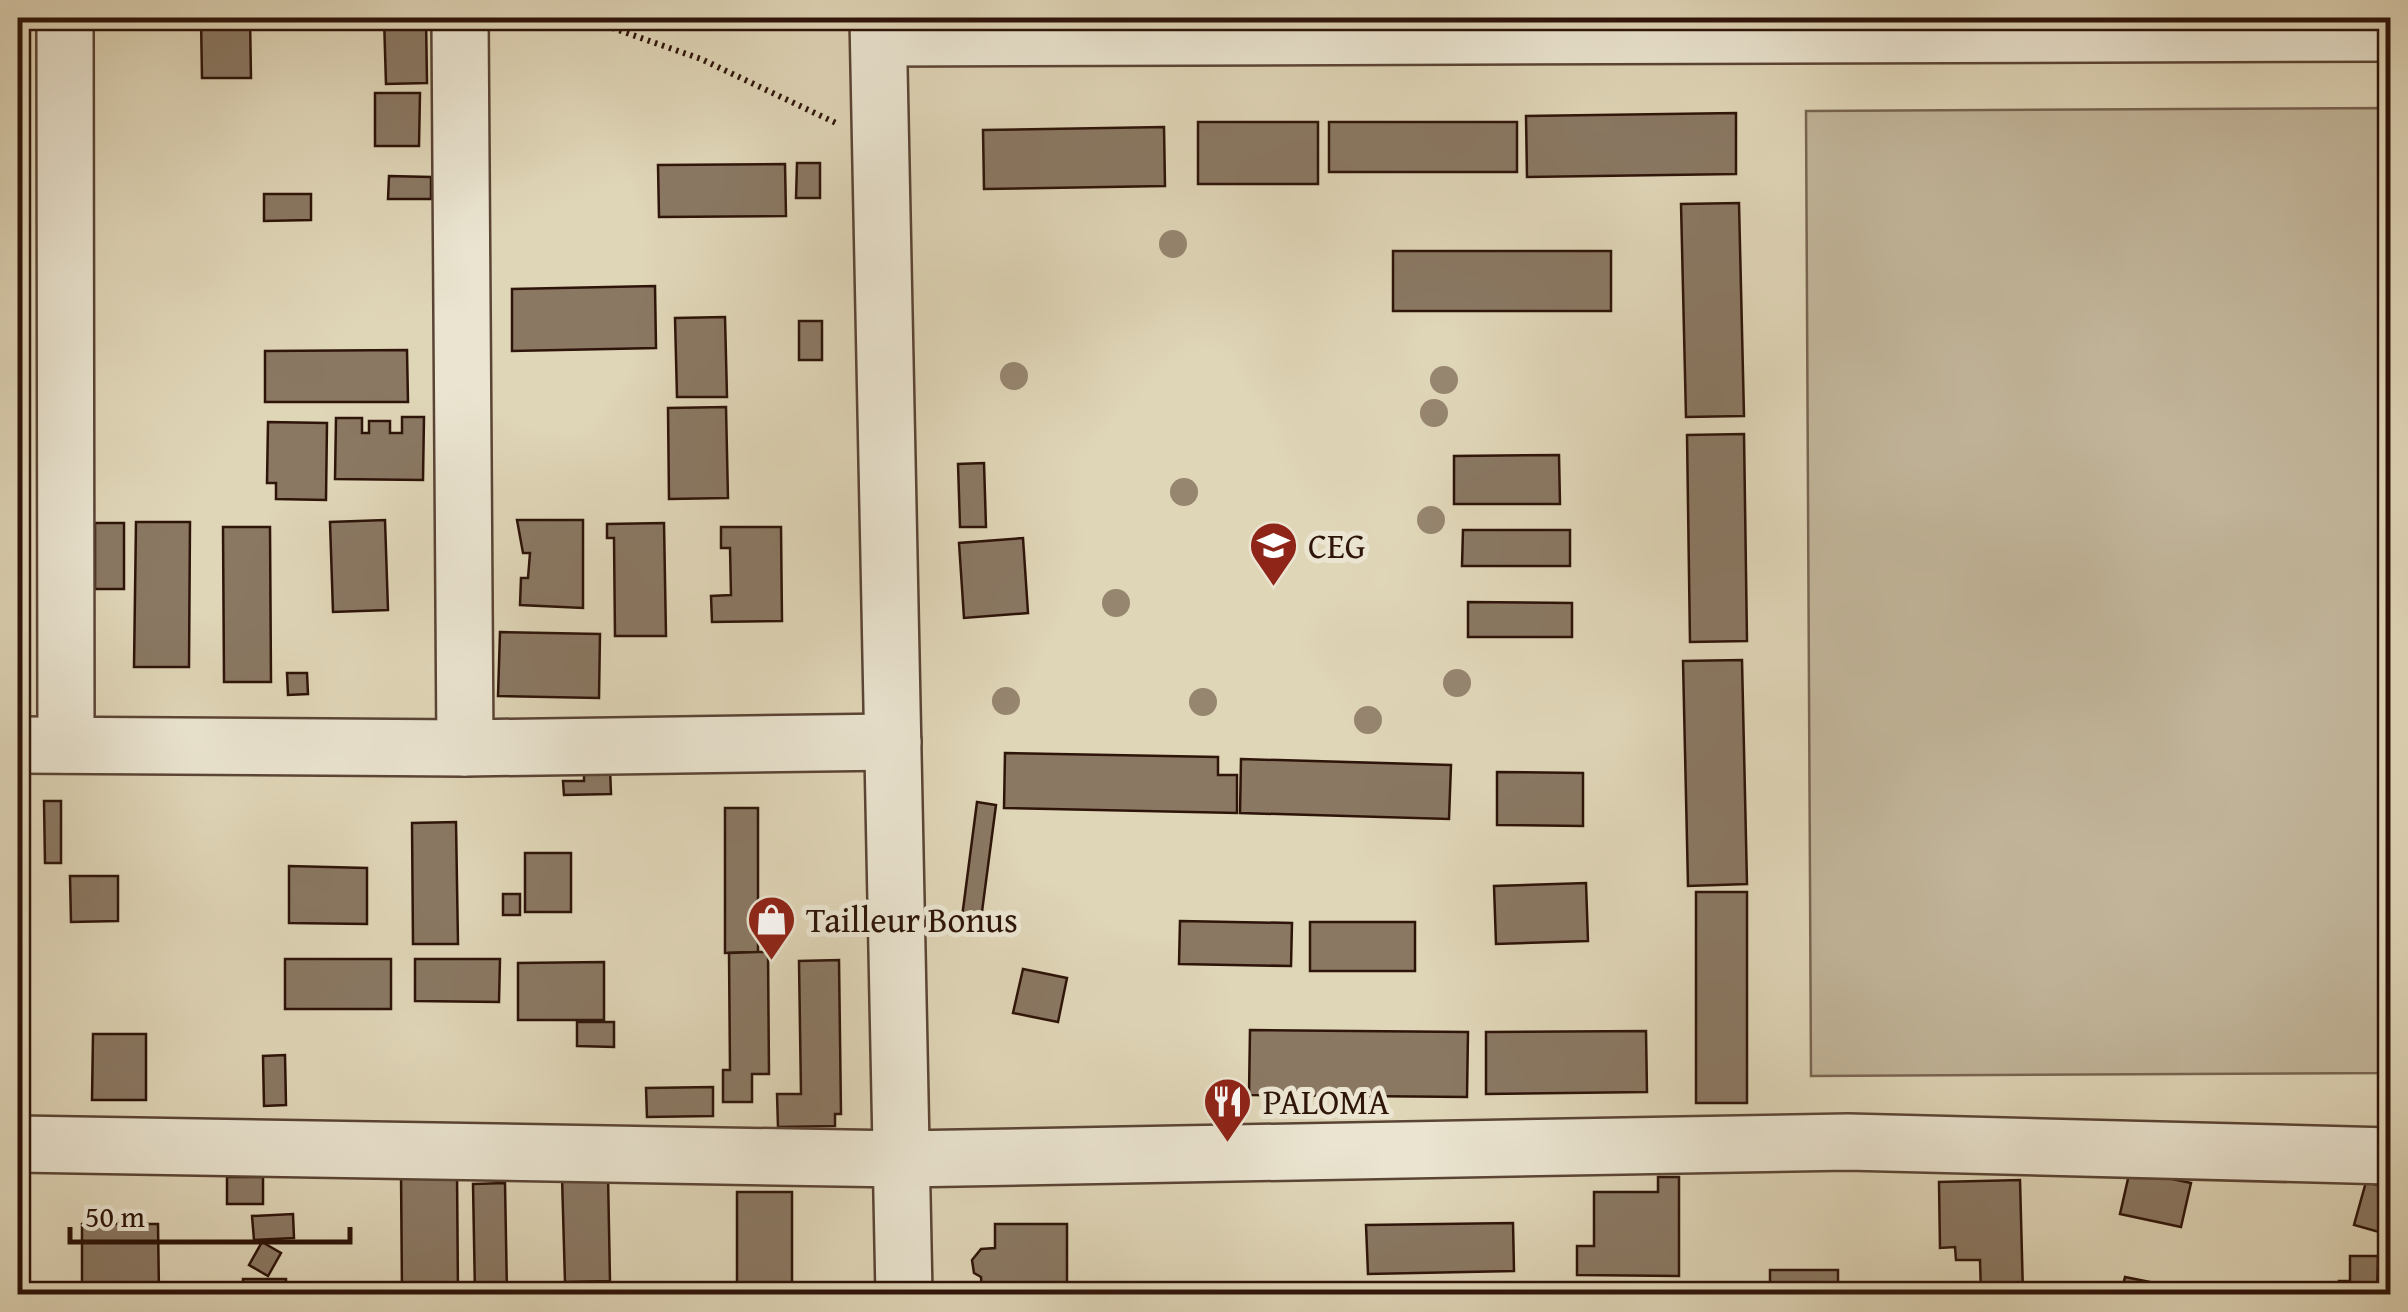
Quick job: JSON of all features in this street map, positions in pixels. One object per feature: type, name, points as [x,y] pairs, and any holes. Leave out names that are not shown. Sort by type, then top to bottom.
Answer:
[{"type":"street","points":[[64,18],[42,317],[42,745],[464,748],[893,742]]},
{"type":"street","points":[[460,18],[464,748]]},
{"type":"street","points":[[904,1294],[879,28],[1572,27],[2390,33]]},
{"type":"street","points":[[18,1144],[902,1159],[1848,1142],[2390,1156]]},
{"type":"path","points":[[584,18],[700,59],[881,145]]},
{"type":"shaded area","points":[[2390,108],[2390,1073],[1811,1076],[1806,111]]},
{"type":"building","points":[[201,18],[250,18],[251,78],[202,78]]},
{"type":"building","points":[[384,18],[426,18],[427,83],[386,84]]},
{"type":"building","points":[[375,93],[420,93],[419,146],[375,146]]},
{"type":"building","points":[[1736,113],[1736,174],[1527,177],[1526,116]]},
{"type":"building","points":[[1198,122],[1318,122],[1318,184],[1198,184]]},
{"type":"building","points":[[1329,122],[1517,122],[1517,172],[1329,172]]},
{"type":"building","points":[[1164,127],[1165,186],[984,189],[983,130]]},
{"type":"building","points":[[797,163],[820,163],[820,198],[796,198]]},
{"type":"building","points":[[785,164],[786,216],[659,217],[658,165]]},
{"type":"building","points":[[389,176],[431,177],[431,199],[388,199]]},
{"type":"building","points":[[264,194],[311,194],[311,220],[264,221]]},
{"type":"building","points":[[1739,203],[1744,416],[1686,417],[1681,204]]},
{"type":"building","points":[[1393,251],[1611,251],[1611,311],[1393,311]]},
{"type":"building","points":[[655,286],[656,348],[512,351],[512,289]]},
{"type":"building","points":[[725,317],[727,397],[677,397],[675,318]]},
{"type":"building","points":[[799,321],[822,321],[822,360],[799,360]]},
{"type":"building","points":[[407,350],[408,402],[265,402],[265,351]]},
{"type":"building","points":[[726,407],[728,498],[669,499],[668,408]]},
{"type":"building","points":[[402,417],[424,417],[423,480],[335,479],[336,418],[362,418],[362,433],[369,433],[369,421],[390,421],[390,433],[402,433]]},
{"type":"building","points":[[268,422],[327,423],[326,500],[276,499],[276,483],[267,483]]},
{"type":"building","points":[[1744,434],[1747,641],[1690,642],[1687,435]]},
{"type":"building","points":[[1559,455],[1560,504],[1454,504],[1454,456]]},
{"type":"building","points":[[984,463],[986,527],[960,527],[958,464]]},
{"type":"building","points":[[385,520],[388,610],[333,612],[330,522]]},
{"type":"building","points":[[517,520],[583,520],[583,608],[520,605],[521,578],[528,578],[530,553],[523,553]]},
{"type":"building","points":[[136,522],[190,522],[189,667],[134,667]]},
{"type":"building","points":[[95,523],[124,523],[124,589],[95,589]]},
{"type":"building","points":[[664,523],[666,636],[615,636],[614,538],[607,538],[607,524]]},
{"type":"building","points":[[223,527],[270,527],[271,682],[224,682]]},
{"type":"building","points":[[721,527],[781,527],[782,621],[712,622],[711,596],[731,595],[730,548],[721,548]]},
{"type":"building","points":[[1463,530],[1570,530],[1570,566],[1462,566]]},
{"type":"building","points":[[1023,538],[1028,613],[964,618],[959,543]]},
{"type":"building","points":[[1468,602],[1572,603],[1572,637],[1468,637]]},
{"type":"building","points":[[500,632],[600,634],[599,698],[498,696]]},
{"type":"building","points":[[1742,660],[1747,884],[1688,886],[1683,661]]},
{"type":"building","points":[[287,673],[307,673],[308,694],[288,695]]},
{"type":"building","points":[[1005,753],[1218,757],[1218,775],[1237,775],[1237,813],[1004,808]]},
{"type":"building","points":[[1241,759],[1451,765],[1449,819],[1240,813]]},
{"type":"building","points":[[610,768],[611,794],[564,795],[563,781],[584,781],[584,769]]},
{"type":"building","points":[[1497,772],[1583,773],[1583,826],[1497,825]]},
{"type":"building","points":[[44,801],[61,801],[61,863],[45,863]]},
{"type":"building","points":[[977,802],[996,805],[980,927],[961,925]]},
{"type":"building","points":[[725,808],[758,808],[758,952],[725,953]]},
{"type":"building","points":[[456,822],[458,944],[413,944],[412,823]]},
{"type":"building","points":[[525,853],[571,853],[571,912],[525,912]]},
{"type":"building","points":[[289,866],[367,868],[367,924],[289,923]]},
{"type":"building","points":[[70,876],[118,876],[118,921],[71,922]]},
{"type":"building","points":[[1586,883],[1588,941],[1496,944],[1494,886]]},
{"type":"building","points":[[1696,892],[1747,892],[1747,1103],[1696,1103]]},
{"type":"building","points":[[503,894],[520,894],[520,915],[503,915]]},
{"type":"building","points":[[1180,921],[1292,923],[1291,966],[1179,964]]},
{"type":"building","points":[[1310,922],[1415,922],[1415,971],[1310,971]]},
{"type":"building","points":[[768,952],[769,1074],[752,1074],[752,1102],[723,1102],[723,1070],[730,1070],[729,953]]},
{"type":"building","points":[[285,959],[391,959],[391,1009],[285,1009]]},
{"type":"building","points":[[415,959],[500,959],[499,1002],[415,1001]]},
{"type":"building","points":[[839,960],[841,1114],[835,1114],[835,1126],[778,1127],[777,1094],[801,1094],[799,961]]},
{"type":"building","points":[[604,962],[604,1020],[518,1020],[518,963]]},
{"type":"building","points":[[1023,969],[1067,978],[1058,1022],[1013,1013]]},
{"type":"building","points":[[577,1022],[614,1022],[614,1047],[577,1046]]},
{"type":"building","points":[[1250,1030],[1468,1032],[1467,1097],[1249,1095]]},
{"type":"building","points":[[1646,1031],[1647,1092],[1486,1094],[1486,1032]]},
{"type":"building","points":[[93,1034],[146,1034],[146,1100],[92,1100]]},
{"type":"building","points":[[285,1055],[286,1105],[264,1106],[263,1056]]},
{"type":"building","points":[[713,1087],[713,1116],[647,1117],[646,1088]]},
{"type":"building","points":[[2130,1170],[2191,1183],[2181,1227],[2120,1214]]},
{"type":"building","points":[[457,1171],[458,1294],[402,1294],[401,1172]]},
{"type":"building","points":[[608,1175],[610,1281],[565,1282],[562,1177]]},
{"type":"building","points":[[227,1177],[263,1177],[263,1204],[227,1204]]},
{"type":"building","points":[[1658,1177],[1679,1177],[1679,1276],[1577,1275],[1577,1246],[1594,1246],[1594,1192],[1658,1192]]},
{"type":"building","points":[[2020,1180],[2023,1294],[1981,1294],[1980,1260],[1956,1260],[1955,1247],[1940,1248],[1939,1182]]},
{"type":"building","points":[[2366,1182],[2390,1188],[2390,1235],[2354,1225]]},
{"type":"building","points":[[505,1183],[507,1294],[475,1294],[473,1184]]},
{"type":"building","points":[[737,1192],[792,1192],[792,1294],[737,1294]]},
{"type":"building","points":[[293,1214],[294,1238],[254,1240],[252,1216]]},
{"type":"building","points":[[1513,1223],[1514,1271],[1368,1274],[1366,1225]]},
{"type":"building","points":[[82,1224],[158,1224],[159,1294],[82,1294]]},
{"type":"building","points":[[995,1224],[1067,1224],[1067,1294],[982,1294],[981,1277],[974,1273],[972,1260],[981,1249],[995,1248]]},
{"type":"building","points":[[262,1242],[281,1253],[268,1276],[249,1265]]},
{"type":"building","points":[[2350,1256],[2378,1256],[2377,1294],[2339,1294],[2339,1281],[2350,1281]]},
{"type":"building","points":[[1770,1270],[1838,1270],[1838,1294],[1770,1294]]},
{"type":"building","points":[[2125,1277],[2170,1286],[2169,1294],[2121,1294]]},
{"type":"building","points":[[243,1279],[286,1279],[286,1294],[243,1294]]},
{"type":"place","name":"CEG","points":[[1273,588]]},
{"type":"place","name":"Tailleur Bonus","points":[[771,962]]},
{"type":"place","name":"PALOMA","points":[[1228,1144]]}]
